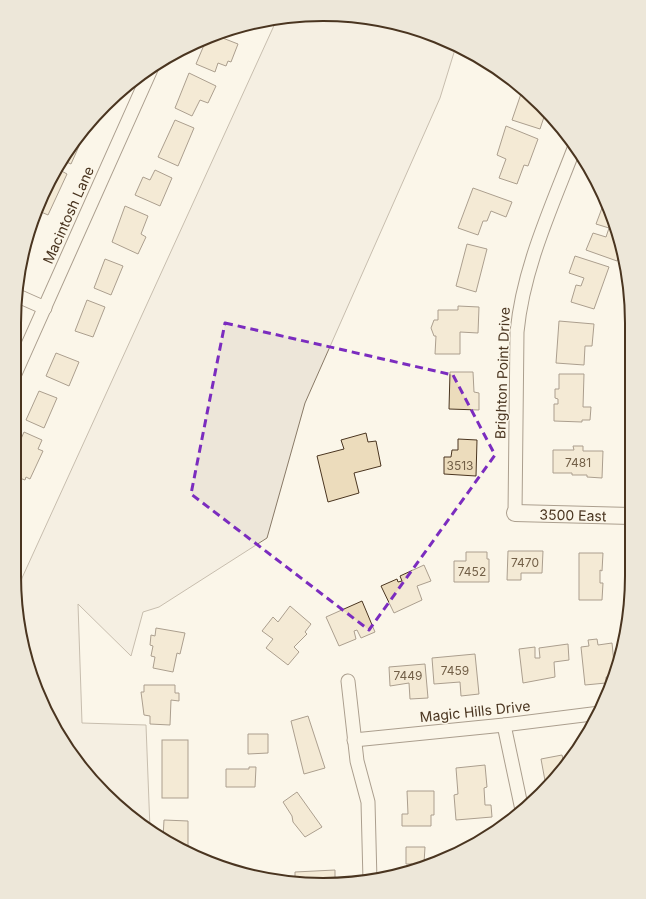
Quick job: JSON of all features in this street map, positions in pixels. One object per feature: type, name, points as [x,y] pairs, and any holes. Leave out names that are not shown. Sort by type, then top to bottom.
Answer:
[{"type":"street","name":"Macintosh Lane","points":[[21,361],[147,77]]},
{"type":"street","name":"Brighton Point Drive","points":[[515,513],[517,332],[519,305],[526,280],[573,153]]},
{"type":"street","points":[[23,298],[45,308]]},
{"type":"street","name":"3500 East","points":[[515,513],[625,516]]},
{"type":"street","points":[[348,681],[357,761],[368,802],[370,874]]},
{"type":"street","name":"Magic Hills Drive","points":[[354,740],[504,725],[592,714]]},
{"type":"street","points":[[504,725],[521,804]]},
{"type":"highlighted area","points":[[225,323],[453,375],[495,455],[369,630],[191,494]]},
{"type":"shaded area","points":[[323,21],[362,24],[401,31],[454,51],[440,98],[305,403],[267,538],[159,607],[143,612],[131,656],[78,604],[82,723],[146,725],[150,823],[109,790],[83,760],[61,727],[52,710],[31,654],[24,615],[22,578],[274,25]]},
{"type":"building","points":[[223,38],[238,44],[231,62],[228,61],[226,66],[218,63],[215,72],[196,64],[204,45]]},
{"type":"building","points":[[189,73],[216,86],[208,103],[200,100],[192,116],[175,108]]},
{"type":"building","points":[[521,95],[544,117],[540,129],[512,120]]},
{"type":"building","points":[[175,120],[194,128],[178,166],[158,157]]},
{"type":"building","points":[[506,126],[538,139],[528,166],[524,165],[517,184],[499,178],[506,159],[497,155]]},
{"type":"building","points":[[81,142],[71,164],[67,162]]},
{"type":"building","points":[[155,170],[172,178],[160,206],[135,195],[143,177],[150,180]]},
{"type":"building","points":[[62,171],[67,174],[48,215],[42,212]]},
{"type":"building","points":[[473,188],[512,202],[506,217],[491,211],[487,221],[483,221],[478,235],[458,228]]},
{"type":"building","points":[[125,206],[148,216],[141,234],[146,237],[138,254],[112,242]]},
{"type":"building","points":[[602,208],[615,245],[617,261],[586,250],[593,233],[606,237],[609,228],[596,224]]},
{"type":"building","points":[[467,244],[487,249],[476,292],[456,286]]},
{"type":"building","points":[[575,256],[609,267],[594,309],[571,302],[576,285],[581,286],[584,278],[569,273]]},
{"type":"building","points":[[105,259],[123,266],[111,295],[94,288]]},
{"type":"building","points":[[87,300],[105,307],[93,337],[75,331]]},
{"type":"building","points":[[458,306],[479,307],[478,333],[460,332],[460,354],[435,354],[436,336],[434,336],[431,328],[434,320],[438,320],[438,310],[458,310]]},
{"type":"building","points":[[559,321],[594,324],[592,346],[585,346],[584,365],[556,363]]},
{"type":"building","points":[[56,353],[79,362],[69,386],[46,376]]},
{"type":"building","points":[[450,372],[473,372],[474,392],[479,393],[479,410],[449,409]]},
{"type":"building","points":[[559,374],[584,374],[583,407],[591,407],[590,420],[582,420],[582,422],[554,421],[554,404],[558,404],[558,399],[555,398],[555,389],[559,389]]},
{"type":"building","points":[[39,391],[57,398],[44,428],[26,420]]},
{"type":"building","points":[[24,432],[42,440],[38,449],[43,451],[30,479],[26,477],[25,480],[21,479],[21,439]]},
{"type":"building","points":[[366,433],[368,442],[376,441],[381,466],[354,473],[359,493],[328,502],[317,456],[344,449],[341,440]]},
{"type":"building","points":[[458,439],[477,440],[476,476],[444,474],[444,457],[451,457],[452,450],[458,450]]},
{"type":"building","points":[[573,446],[583,446],[583,451],[603,451],[602,478],[587,477],[587,475],[572,475],[572,473],[553,473],[553,450],[574,450]]},
{"type":"building","points":[[508,551],[543,551],[542,573],[521,573],[521,580],[507,580]]},
{"type":"building","points":[[466,552],[487,552],[487,559],[489,559],[489,582],[454,582],[454,561],[466,561]]},
{"type":"building","points":[[579,553],[603,553],[602,571],[600,570],[600,583],[603,583],[602,600],[579,600]]},
{"type":"building","points":[[424,565],[431,581],[417,586],[422,600],[394,613],[381,586],[397,579],[398,582],[402,581],[400,576]]},
{"type":"building","points":[[362,601],[375,632],[361,638],[357,630],[354,631],[356,639],[339,646],[326,617]]},
{"type":"building","points":[[290,606],[311,624],[305,632],[307,634],[294,647],[299,652],[288,665],[266,648],[273,639],[262,631],[273,617],[278,622]]},
{"type":"building","points":[[156,628],[185,633],[180,654],[177,653],[173,672],[153,668],[155,657],[151,656],[153,646],[150,645],[151,635],[155,636]]},
{"type":"building","points":[[597,639],[598,645],[612,643],[614,659],[608,677],[606,677],[605,683],[585,685],[581,647],[589,646],[588,640]]},
{"type":"building","points":[[568,644],[569,660],[554,662],[555,677],[523,683],[519,649],[535,647],[535,658],[540,658],[539,648]]},
{"type":"building","points":[[475,654],[479,694],[461,696],[460,682],[434,684],[432,658]]},
{"type":"building","points":[[425,664],[428,698],[410,699],[409,683],[390,686],[389,667]]},
{"type":"building","points":[[144,685],[175,685],[175,693],[179,693],[179,701],[171,700],[170,725],[150,724],[150,716],[144,715],[141,692],[144,692]]},
{"type":"building","points":[[308,716],[325,768],[304,774],[291,721]]},
{"type":"building","points":[[248,734],[268,734],[268,753],[248,754]]},
{"type":"building","points":[[162,740],[188,740],[188,798],[162,798]]},
{"type":"building","points":[[562,755],[563,760],[545,781],[541,759]]},
{"type":"building","points":[[485,765],[487,787],[484,788],[485,805],[491,805],[492,817],[456,820],[454,795],[458,794],[456,768]]},
{"type":"building","points":[[249,767],[256,767],[255,787],[226,787],[226,769],[249,769]]},
{"type":"building","points":[[407,791],[434,791],[434,815],[431,815],[431,826],[402,826],[402,814],[408,814]]},
{"type":"building","points":[[297,792],[322,827],[305,837],[293,822],[292,816],[283,802]]},
{"type":"building","points":[[164,820],[188,821],[188,846],[172,838],[163,832]]},
{"type":"building","points":[[406,847],[425,847],[424,860],[412,865],[406,864]]},
{"type":"building","points":[[335,870],[335,877],[295,876],[295,872]]}]
